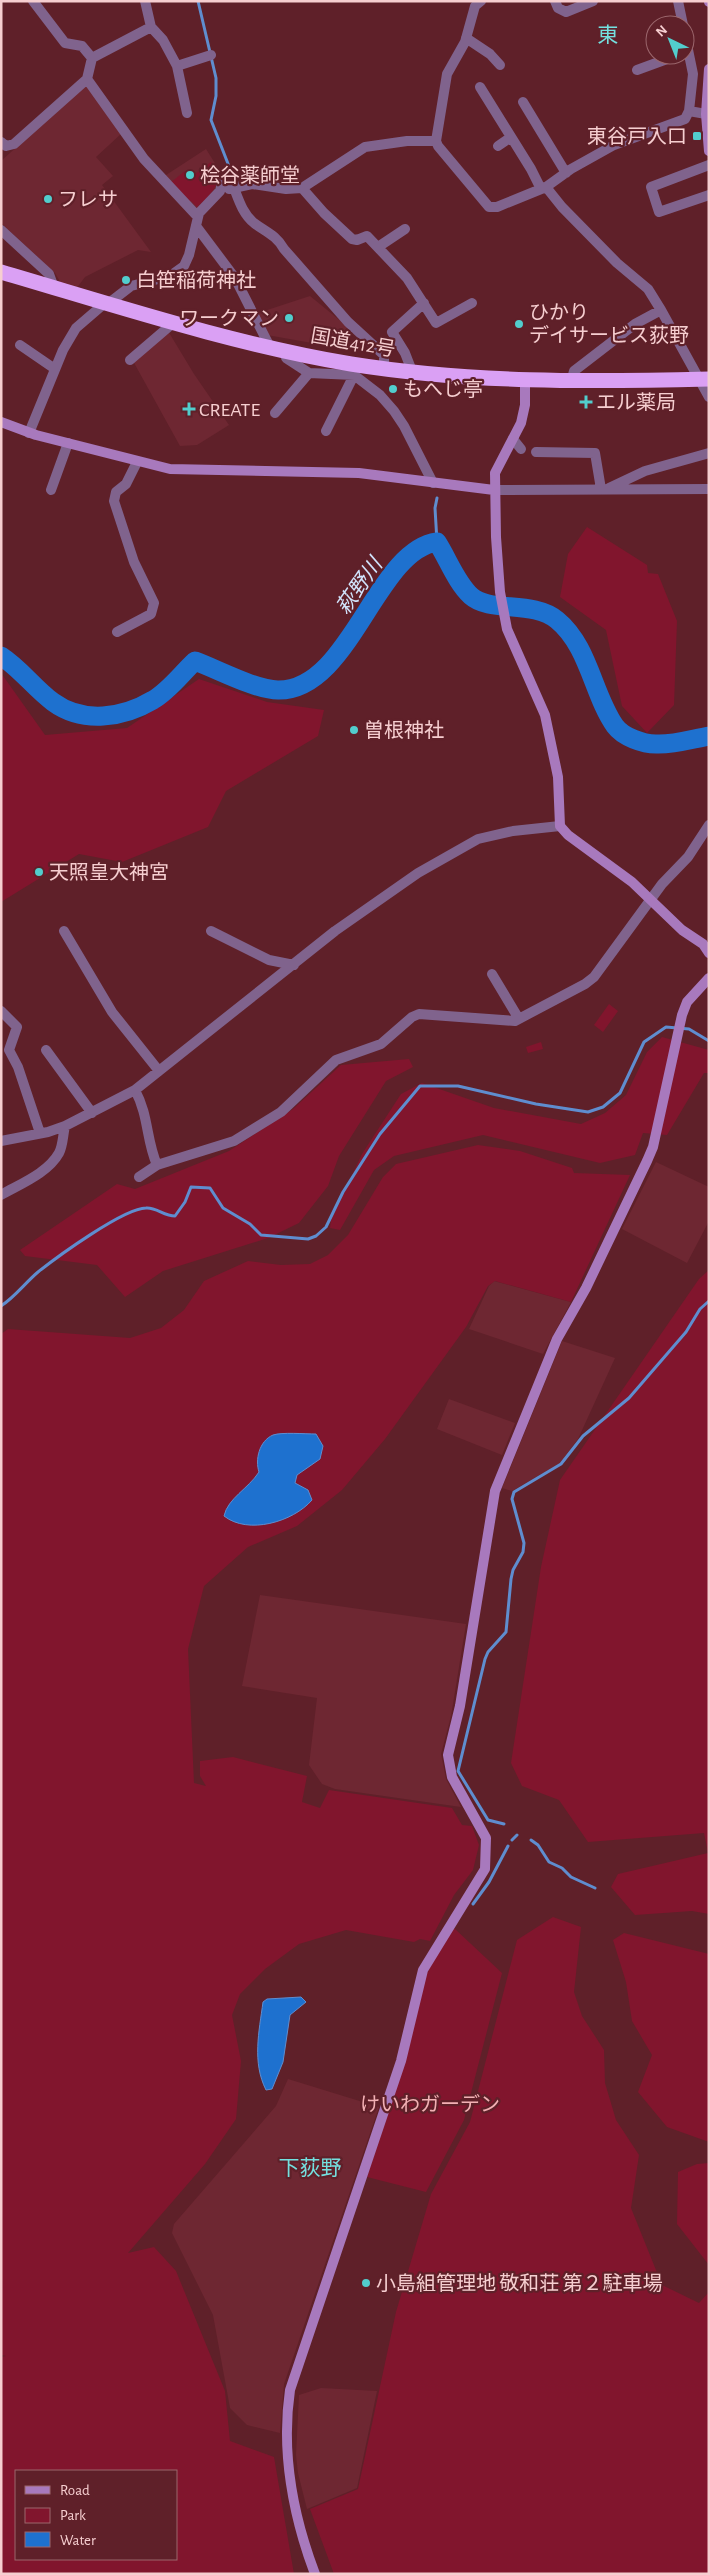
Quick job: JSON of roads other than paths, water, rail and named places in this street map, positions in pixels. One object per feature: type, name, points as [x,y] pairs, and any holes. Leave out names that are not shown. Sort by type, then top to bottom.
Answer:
[{"type":"highway","name":"国道412号","points":[[1,272],[172,324],[286,350],[353,369],[384,368],[525,381],[571,382],[706,379]]},
{"type":"street","points":[[33,1],[54,34],[65,43],[82,46],[92,58]]},
{"type":"street","points":[[145,1],[151,27],[164,40],[177,66],[187,113]]},
{"type":"street","points":[[481,1],[475,6],[466,38],[447,74],[436,141],[489,207],[497,207],[544,188],[614,145],[685,119],[689,111],[693,74],[689,65]]},
{"type":"street","points":[[555,1],[558,8],[566,12],[592,1]]},
{"type":"street","points":[[678,1],[681,15]]},
{"type":"street","points":[[1,142],[6,146],[14,144],[87,79],[92,58],[151,27]]},
{"type":"street","points":[[466,38],[490,54],[500,64]]},
{"type":"street","points":[[177,66],[211,55]]},
{"type":"street","points":[[637,70],[646,65]]},
{"type":"street","points":[[709,69],[706,114],[709,151]]},
{"type":"street","points":[[87,79],[144,158],[197,222],[235,278],[270,347]]},
{"type":"street","points":[[480,87],[544,188],[617,263],[648,290],[662,310],[696,370],[706,379],[709,397]]},
{"type":"street","points":[[523,102],[566,173]]},
{"type":"street","points":[[689,111],[706,114]]},
{"type":"street","points":[[498,146],[511,137]]},
{"type":"street","points":[[220,191],[256,184],[286,190],[302,188],[365,148],[407,141],[436,141]]},
{"type":"street","points":[[709,166],[651,187],[659,212],[709,195]]},
{"type":"street","points":[[29,432],[63,350],[76,328],[105,303],[109,303],[131,286],[164,278],[179,270],[189,255],[199,213],[220,191],[223,180]]},
{"type":"street","points":[[234,188],[240,204],[253,222],[279,240],[284,249],[348,322],[384,355],[384,368]]},
{"type":"street","points":[[302,188],[324,213],[352,239],[357,240],[367,236],[378,247],[407,278],[438,326],[472,303]]},
{"type":"street","points":[[378,247],[405,229]]},
{"type":"street","points":[[1,230],[49,274],[54,288]]},
{"type":"street","points":[[412,371],[405,353],[392,332],[424,303]]},
{"type":"street","points":[[571,382],[574,371],[635,324],[662,310]]},
{"type":"street","points":[[130,360],[172,324]]},
{"type":"street","points":[[20,345],[55,369]]},
{"type":"street","points":[[286,350],[286,358],[309,373],[353,369],[394,411],[404,426],[433,483]]},
{"type":"street","points":[[326,431],[353,369]]},
{"type":"street","points":[[275,413],[309,373]]},
{"type":"street","points":[[525,381],[525,405],[521,423],[495,473],[494,490],[500,592],[507,629],[545,715],[558,777],[560,826],[568,835],[652,899],[682,930],[703,944],[709,952]]},
{"type":"street","points":[[1,422],[29,432],[170,470],[195,472],[359,473],[494,490],[709,489]]},
{"type":"street","points":[[513,439],[521,449]]},
{"type":"street","points":[[50,490],[68,443]]},
{"type":"street","points":[[536,452],[595,453],[605,489]]},
{"type":"street","points":[[605,489],[645,471],[709,453]]},
{"type":"street","points":[[117,632],[151,614],[154,603],[134,562],[114,502],[116,492],[126,484],[137,462]]},
{"type":"street","points":[[139,1177],[157,1166],[199,1150],[220,1147],[234,1141],[281,1112],[336,1060],[381,1044],[412,1016],[419,1014],[515,1021],[585,984],[594,977],[662,884],[688,857],[709,825]]},
{"type":"street","points":[[1,1141],[65,1126],[135,1090],[335,931],[403,881],[478,839],[513,831],[560,826]]},
{"type":"street","points":[[64,931],[112,1012],[160,1071]]},
{"type":"street","points":[[211,931],[269,960],[294,965]]},
{"type":"street","points":[[492,974],[519,1019]]},
{"type":"street","points":[[315,2574],[293,2494],[286,2429],[290,2390],[395,2079],[423,1970],[485,1869],[486,1838],[452,1777],[448,1755],[460,1706],[495,1491],[557,1339],[586,1288],[653,1147],[680,1021],[687,1002],[709,978]]},
{"type":"street","points":[[1,1011],[17,1027],[9,1050],[18,1067],[40,1133]]},
{"type":"street","points":[[46,1050],[92,1113]]},
{"type":"street","points":[[135,1090],[144,1106],[153,1157],[157,1166]]},
{"type":"street","points":[[1,1195],[46,1168],[55,1160],[60,1152],[65,1126]]},
{"type":"water","points":[[282,1434],[316,1434],[323,1446],[320,1459],[297,1475],[295,1483],[308,1490],[312,1500],[304,1508],[282,1520],[257,1525],[245,1525],[234,1522],[224,1516],[230,1504],[259,1472],[259,1451],[268,1438],[273,1435]]},
{"type":"water","points":[[301,1997],[306,2002],[290,2015],[283,2062],[272,2089],[266,2090],[259,2069],[258,2058],[258,2036],[263,2002],[267,1999]]},
{"type":"waterway","points":[[198,1],[216,78],[216,96],[211,120],[232,174],[231,182]]},
{"type":"waterway","points":[[437,498],[435,508],[437,542]]},
{"type":"waterway","name":"萩野川","points":[[1,656],[53,702],[77,714],[90,716],[103,716],[129,711],[153,700],[175,682],[195,661],[259,687],[278,690],[303,684],[325,668],[344,646],[397,569],[416,551],[437,542],[457,577],[471,596],[489,604],[536,610],[557,620],[568,631],[584,657],[608,714],[615,726],[628,737],[645,743],[662,744],[709,736]]},
{"type":"waterway","points":[[1,1306],[47,1265],[107,1224],[136,1210],[146,1208],[175,1216],[185,1202],[191,1187],[210,1188],[223,1208],[250,1224],[261,1235],[308,1239],[316,1236],[326,1227],[343,1192],[380,1134],[420,1086],[458,1086],[536,1104],[588,1112],[603,1107],[620,1093],[644,1042],[666,1027],[689,1029],[709,1041]]},
{"type":"waterway","points":[[504,1824],[488,1820],[458,1771],[485,1659],[488,1652],[506,1632],[511,1579],[513,1570],[523,1552],[524,1543],[512,1499],[514,1492],[561,1464],[583,1436],[629,1398],[686,1332],[700,1309],[709,1301]]},
{"type":"waterway","points":[[512,1840],[517,1835]]},
{"type":"waterway","points":[[531,1840],[538,1845],[549,1862],[562,1868],[571,1877],[595,1888]]},
{"type":"waterway","points":[[473,1904],[489,1882],[508,1846]]},
{"type":"place","name":"東谷戸入口","points":[[697,136]]},
{"type":"place","name":"桧谷薬師堂","points":[[190,175]]},
{"type":"place","name":"フレサ","points":[[48,199]]},
{"type":"place","name":"白笹稲荷神社","points":[[126,280]]},
{"type":"place","name":"ワークマン","points":[[289,318]]},
{"type":"place","name":"ひかり デイサービス荻野","points":[[519,324]]},
{"type":"place","name":"もへじ亭","points":[[393,389]]},
{"type":"place","name":"エル薬局","points":[[586,402]]},
{"type":"place","name":"CREATE","points":[[189,409]]},
{"type":"place","name":"曽根神社","points":[[354,730]]},
{"type":"place","name":"天照皇大神宮","points":[[39,872]]},
{"type":"place","name":"小島組管理地 敬和荘 第２駐車場","points":[[366,2283]]},
{"type":"district","name":"東","points":[[608,35]]},
{"type":"district","name":"下荻野","points":[[310,2168]]},
{"type":"park label","name":"けいわガーデン","points":[[430,2104]]}]
